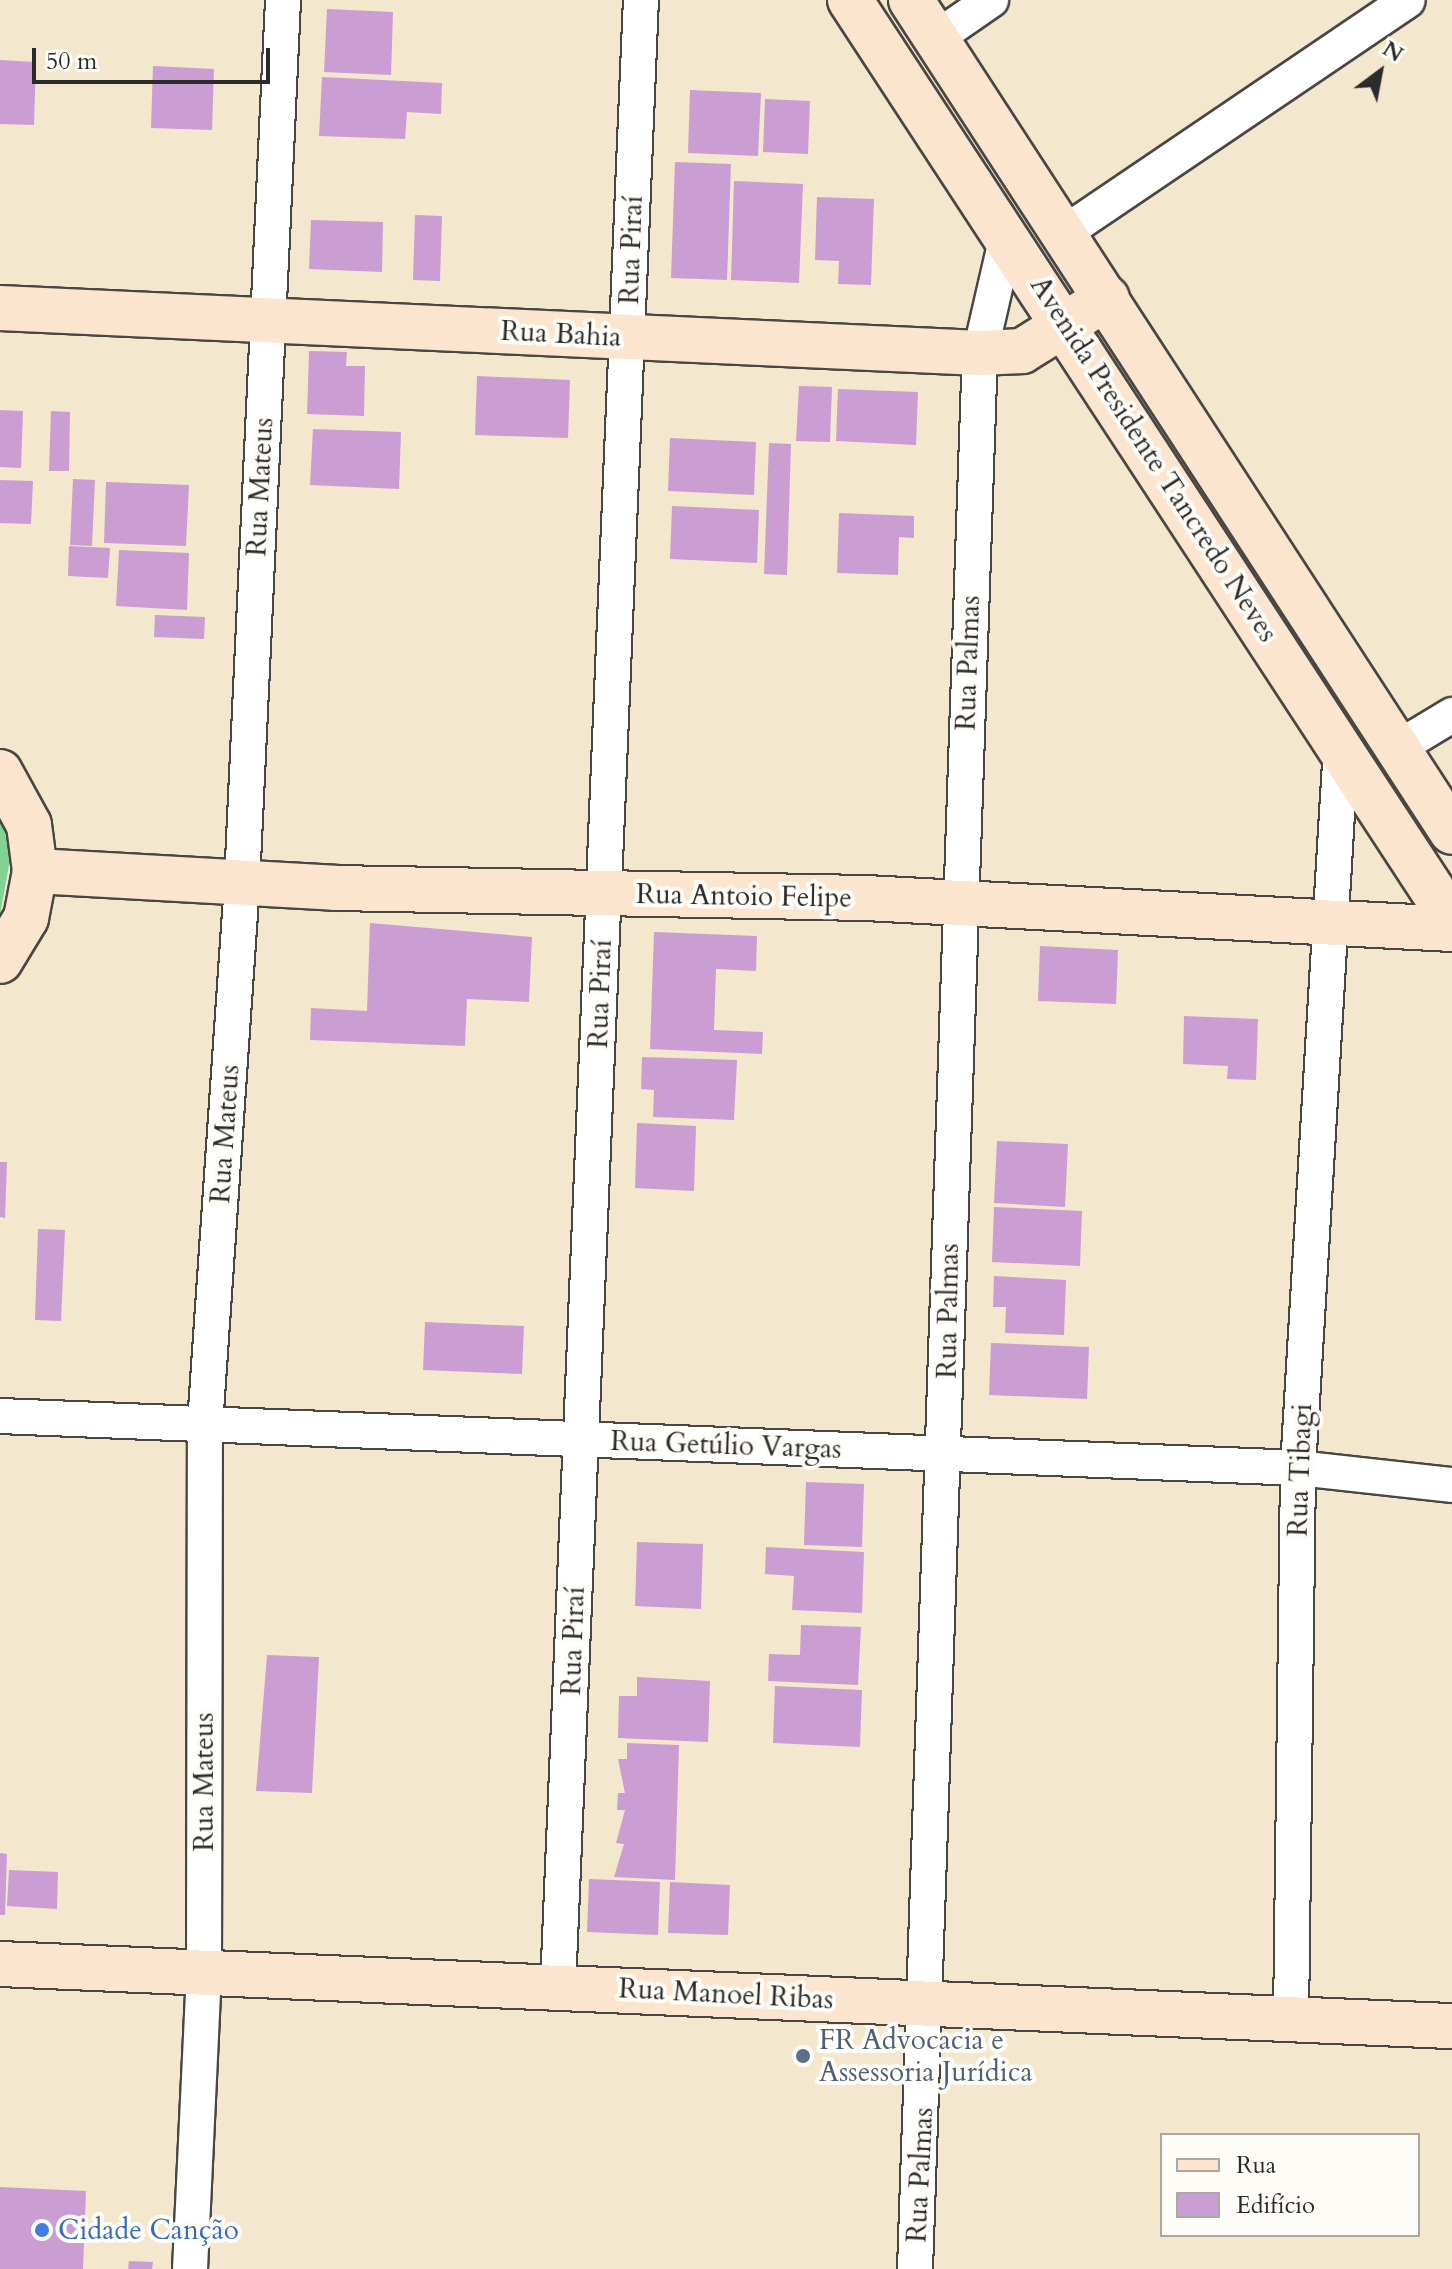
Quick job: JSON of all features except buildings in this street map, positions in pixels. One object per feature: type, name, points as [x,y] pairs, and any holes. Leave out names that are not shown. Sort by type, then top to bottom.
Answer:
[{"type":"street","name":"Rua Mateus","points":[[190,2269],[204,1972],[205,1425],[242,883],[283,0]]},
{"type":"street","name":"Rua Piraí","points":[[558,1987],[641,0]]},
{"type":"street","name":"Avenida Presidente Tancredo Neves","points":[[850,0],[1452,920]]},
{"type":"street","name":"Avenida Presidente Tancredo Neves","points":[[911,0],[1452,832]]},
{"type":"street","points":[[936,38],[991,0]]},
{"type":"street","points":[[1064,233],[1408,0]]},
{"type":"street","name":"Rua Palmas","points":[[915,2269],[930,2003],[958,903],[980,353],[1007,236]]},
{"type":"street","name":"Rua Bahia","points":[[0,308],[980,353],[1022,351],[1107,298]]},
{"type":"street","points":[[1399,747],[1452,715]]},
{"type":"street","name":"Rua Tibagi","points":[[1291,2019],[1298,1468],[1333,922],[1341,747]]},
{"type":"street","points":[[0,772],[29,825],[35,871],[26,918],[0,961]]},
{"type":"street","name":"Rua Antoio Felipe","points":[[35,871],[242,883],[958,903],[1452,929]]},
{"type":"street","name":"Rua Getúlio Vargas","points":[[0,1416],[1298,1468],[1452,1485]]},
{"type":"street","name":"Rua Manoel Ribas","points":[[0,1964],[1452,2026]]},
{"type":"green space","points":[[0,815],[11,854],[0,915]]},
{"type":"place","name":"FR Advocacia e Assessoria Jurídica","points":[[803,2056]]},
{"type":"place","name":"Cidade Canção","points":[[42,2230]]}]
